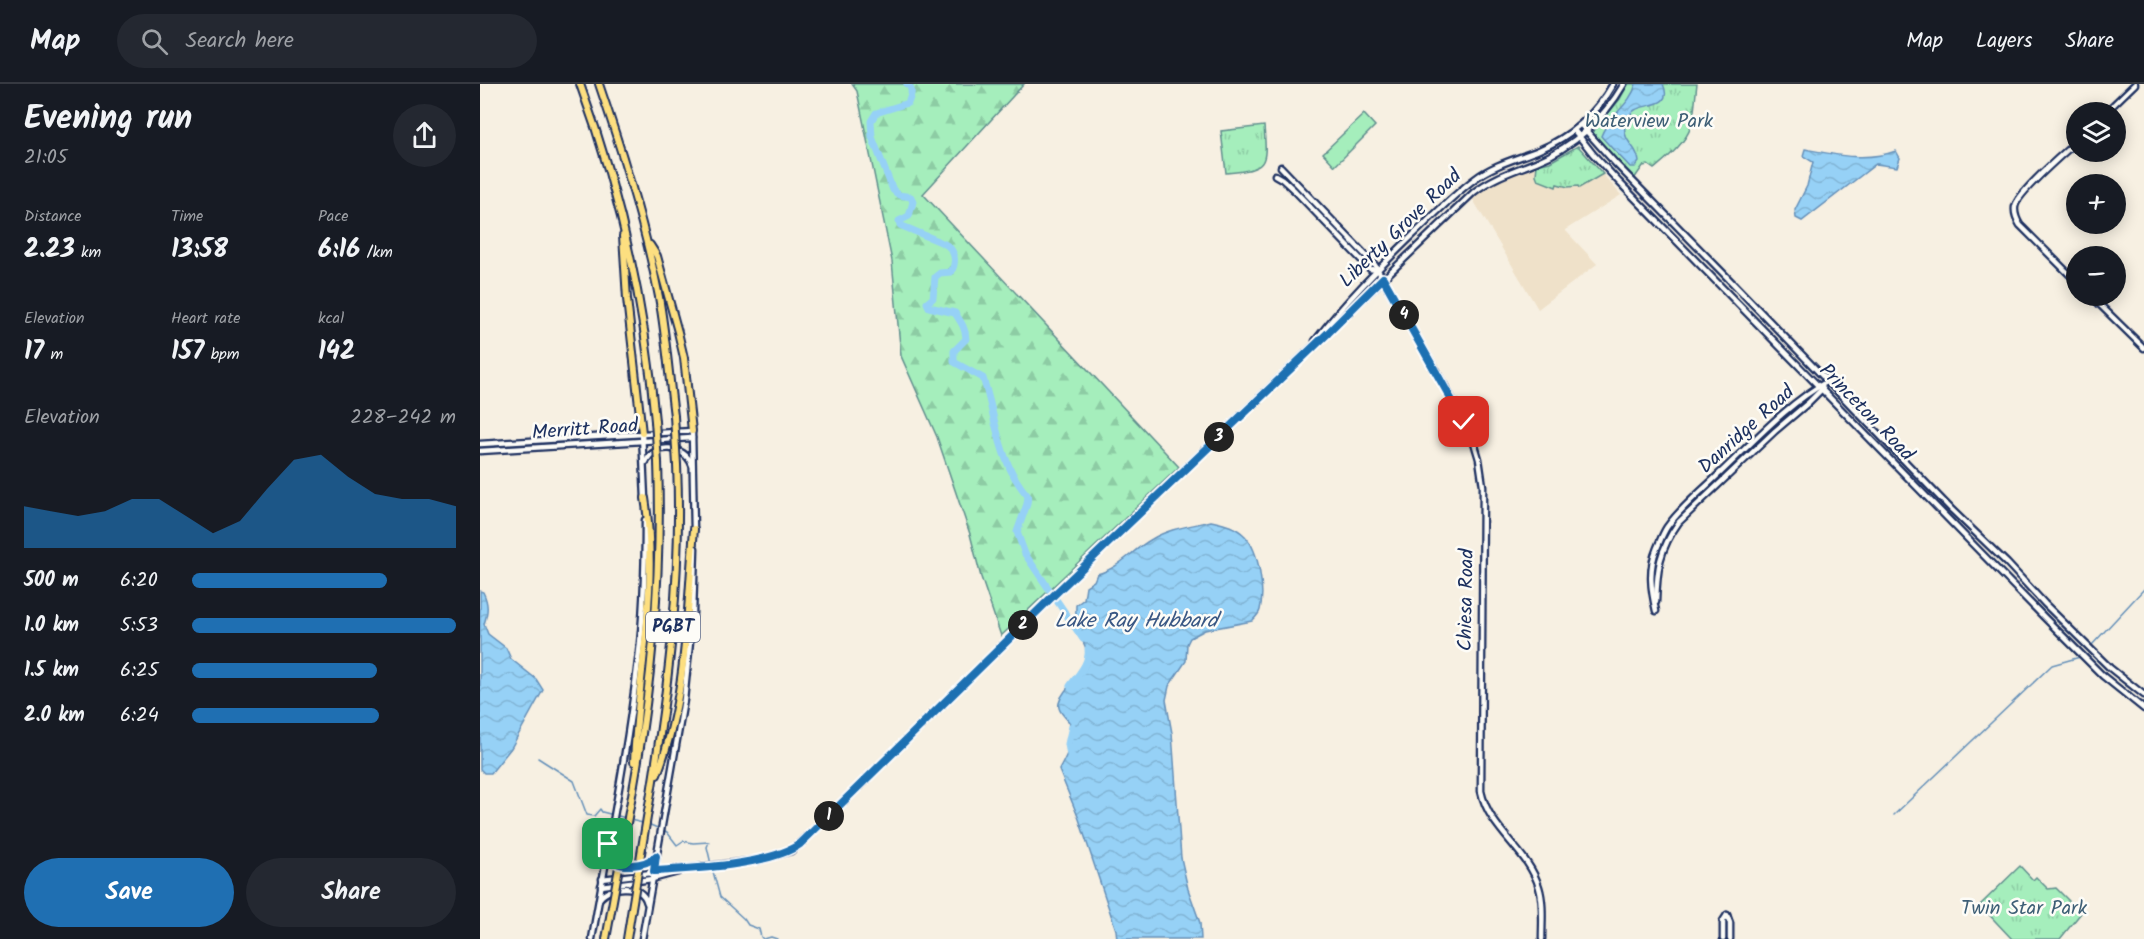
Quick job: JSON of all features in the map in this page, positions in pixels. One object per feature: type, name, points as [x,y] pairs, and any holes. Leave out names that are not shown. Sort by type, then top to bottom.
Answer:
[{"type":"highway","name":"PGBT","points":[[580,84],[605,158],[623,224],[644,326],[656,420],[658,462],[660,543],[650,681],[606,939]]},
{"type":"highway","name":"PGBT","points":[[599,84],[615,130],[646,239],[659,299],[674,416],[677,465],[679,543],[674,625],[665,706],[627,939]]},
{"type":"highway","points":[[623,224],[627,299],[642,433]]},
{"type":"highway","points":[[646,239],[657,256],[678,332],[684,358],[692,434]]},
{"type":"highway","points":[[636,768],[634,761],[647,623],[651,550],[645,498]]},
{"type":"highway","points":[[652,787],[663,759],[677,700],[694,529]]},
{"type":"main road","name":"Liberty Grove Road","points":[[1308,350],[1350,297],[1448,202],[1480,176],[1499,165],[1544,148],[1581,125],[1613,84]]},
{"type":"main road","name":"Liberty Grove Road","points":[[601,886],[652,879],[689,870],[774,856],[791,851],[800,844],[1039,610],[1474,192],[1502,174],[1553,154],[1587,133],[1624,84]]},
{"type":"main road","points":[[2116,102],[2134,84]]},
{"type":"main road","name":"Princeton Road","points":[[1581,125],[1671,221],[2079,639],[2110,668],[2142,693]]},
{"type":"main road","name":"Princeton Road","points":[[1574,130],[1619,182],[2038,611],[2103,676],[2144,709]]},
{"type":"main road","points":[[2066,152],[2021,195],[2015,207],[2016,220],[2066,271]]},
{"type":"main road","points":[[1281,167],[1375,265],[1377,270]]},
{"type":"main road","points":[[1275,175],[1295,191],[1370,269],[1377,270]]},
{"type":"main road","points":[[1666,229],[1671,221]]},
{"type":"main road","name":"Chiesa Road","points":[[1377,270],[1471,432],[1479,459],[1483,486],[1480,791],[1486,810],[1502,834],[1531,869],[1539,886],[1542,939]]},
{"type":"main road","points":[[2101,306],[2144,348]]},
{"type":"main road","points":[[1787,354],[1794,347]]},
{"type":"main road","name":"Danridge Road","points":[[1820,388],[1679,522],[1660,559],[1657,571],[1656,611],[1650,587],[1651,577],[1655,554],[1666,529],[1688,504],[1742,452],[1828,381]]},
{"type":"main road","points":[[592,939],[638,660],[645,556],[642,433]]},
{"type":"main road","name":"Merritt Road","points":[[480,444],[642,433],[692,434]]},
{"type":"main road","points":[[642,939],[689,658],[696,571],[692,434]]},
{"type":"main road","name":"Merritt Road","points":[[480,451],[643,441],[692,434]]},
{"type":"main road","points":[[518,443],[518,449]]},
{"type":"main road","points":[[644,466],[654,452],[678,450],[686,453],[694,471]]},
{"type":"main road","points":[[2015,587],[2023,580]]},
{"type":"main road","points":[[2038,611],[2045,604]]},
{"type":"main road","points":[[2073,645],[2079,639]]},
{"type":"main road","points":[[2133,699],[2142,693]]},
{"type":"main road","points":[[608,847],[611,861],[622,865],[647,862],[656,854]]},
{"type":"main road","name":"Liberty Grove Road","points":[[602,879],[654,871],[689,870]]},
{"type":"main road","points":[[599,899],[608,892],[630,888],[643,894],[647,906]]},
{"type":"main road","points":[[1723,939],[1723,921],[1727,915],[1730,923],[1730,939]]},
{"type":"shaded area","points":[[1578,146],[1621,195],[1565,230],[1597,264],[1538,309],[1472,198],[1493,182],[1525,168],[1550,162]]},
{"type":"green space","points":[[852,84],[1024,84],[923,194],[1179,467],[1001,636],[937,437],[901,356],[892,261],[857,91]]},
{"type":"green space","name":"Waterview Park","points":[[1628,84],[1697,84],[1689,132],[1676,150],[1654,169],[1648,165],[1643,166],[1634,179],[1592,133],[1620,99]]},
{"type":"green space","points":[[1364,114],[1375,126],[1335,166],[1323,153]]},
{"type":"green space","points":[[1264,126],[1265,150],[1262,163],[1250,170],[1226,173],[1221,131]]},
{"type":"green space","points":[[1578,146],[1603,174],[1579,188],[1557,184],[1556,187],[1538,180],[1537,165],[1550,162]]},
{"type":"green space","name":"Twin Star Park","points":[[2020,866],[2033,880],[2036,877],[2048,889],[2056,888],[2081,913],[2060,939],[2012,939],[1980,905]]},
{"type":"water","points":[[1636,84],[1663,84],[1665,97],[1662,101],[1635,110],[1625,122],[1626,135],[1636,151],[1639,162],[1635,167],[1630,167],[1601,136],[1609,122],[1629,98]]},
{"type":"water","points":[[1805,149],[1862,157],[1896,151],[1900,158],[1897,167],[1876,164],[1802,221],[1796,218],[1795,210],[1807,186],[1813,162],[1803,156]]},
{"type":"water","name":"Lake Ray Hubbard","points":[[1211,521],[1225,524],[1245,536],[1254,551],[1260,571],[1262,592],[1260,610],[1252,621],[1205,630],[1190,638],[1187,644],[1186,661],[1169,686],[1166,700],[1172,733],[1181,858],[1188,889],[1200,923],[1201,939],[1117,939],[1079,819],[1059,770],[1070,747],[1072,734],[1069,722],[1060,711],[1059,703],[1064,692],[1084,671],[1088,662],[1087,652],[1076,625],[1076,605],[1084,599],[1086,586],[1094,581],[1097,574],[1119,564],[1145,543],[1166,532]]},
{"type":"water","points":[[480,591],[483,592],[487,604],[484,624],[488,634],[506,648],[511,659],[536,679],[543,690],[511,748],[491,773],[484,773],[480,769]]},
{"type":"waterway","points":[[907,84],[911,90],[908,103],[876,113],[871,121],[872,137],[893,190],[899,195],[911,197],[913,202],[909,216],[899,221],[900,225],[945,244],[953,252],[953,269],[951,272],[940,273],[935,277],[933,298],[927,303],[929,307],[955,313],[963,326],[966,339],[954,351],[954,362],[983,378],[1004,455],[1018,483],[1028,496],[1017,532],[1025,554],[1083,639]]},
{"type":"waterway","points":[[2091,646],[2144,589]]},
{"type":"waterway","points":[[1070,686],[1085,664],[1088,649]]},
{"type":"waterway","points":[[1894,815],[2052,665],[2080,657]]},
{"type":"waterway","points":[[1072,726],[1068,744],[1070,755],[1074,758]]},
{"type":"waterway","points":[[538,758],[574,781],[587,815],[594,816],[600,809],[602,812],[626,818]]},
{"type":"waterway","points":[[630,820],[643,823]]},
{"type":"waterway","points":[[648,824],[667,832],[677,845],[683,841],[709,842],[707,847],[711,864]]},
{"type":"waterway","points":[[712,868],[720,897],[748,925],[759,929],[763,939]]},
{"type":"waterway","points":[[764,939],[771,937],[777,939]]},
{"type":"route","points":[[608,844],[609,856],[615,864],[647,862],[656,856],[654,871],[689,870],[759,860],[791,851],[1383,278],[1464,422]]}]
